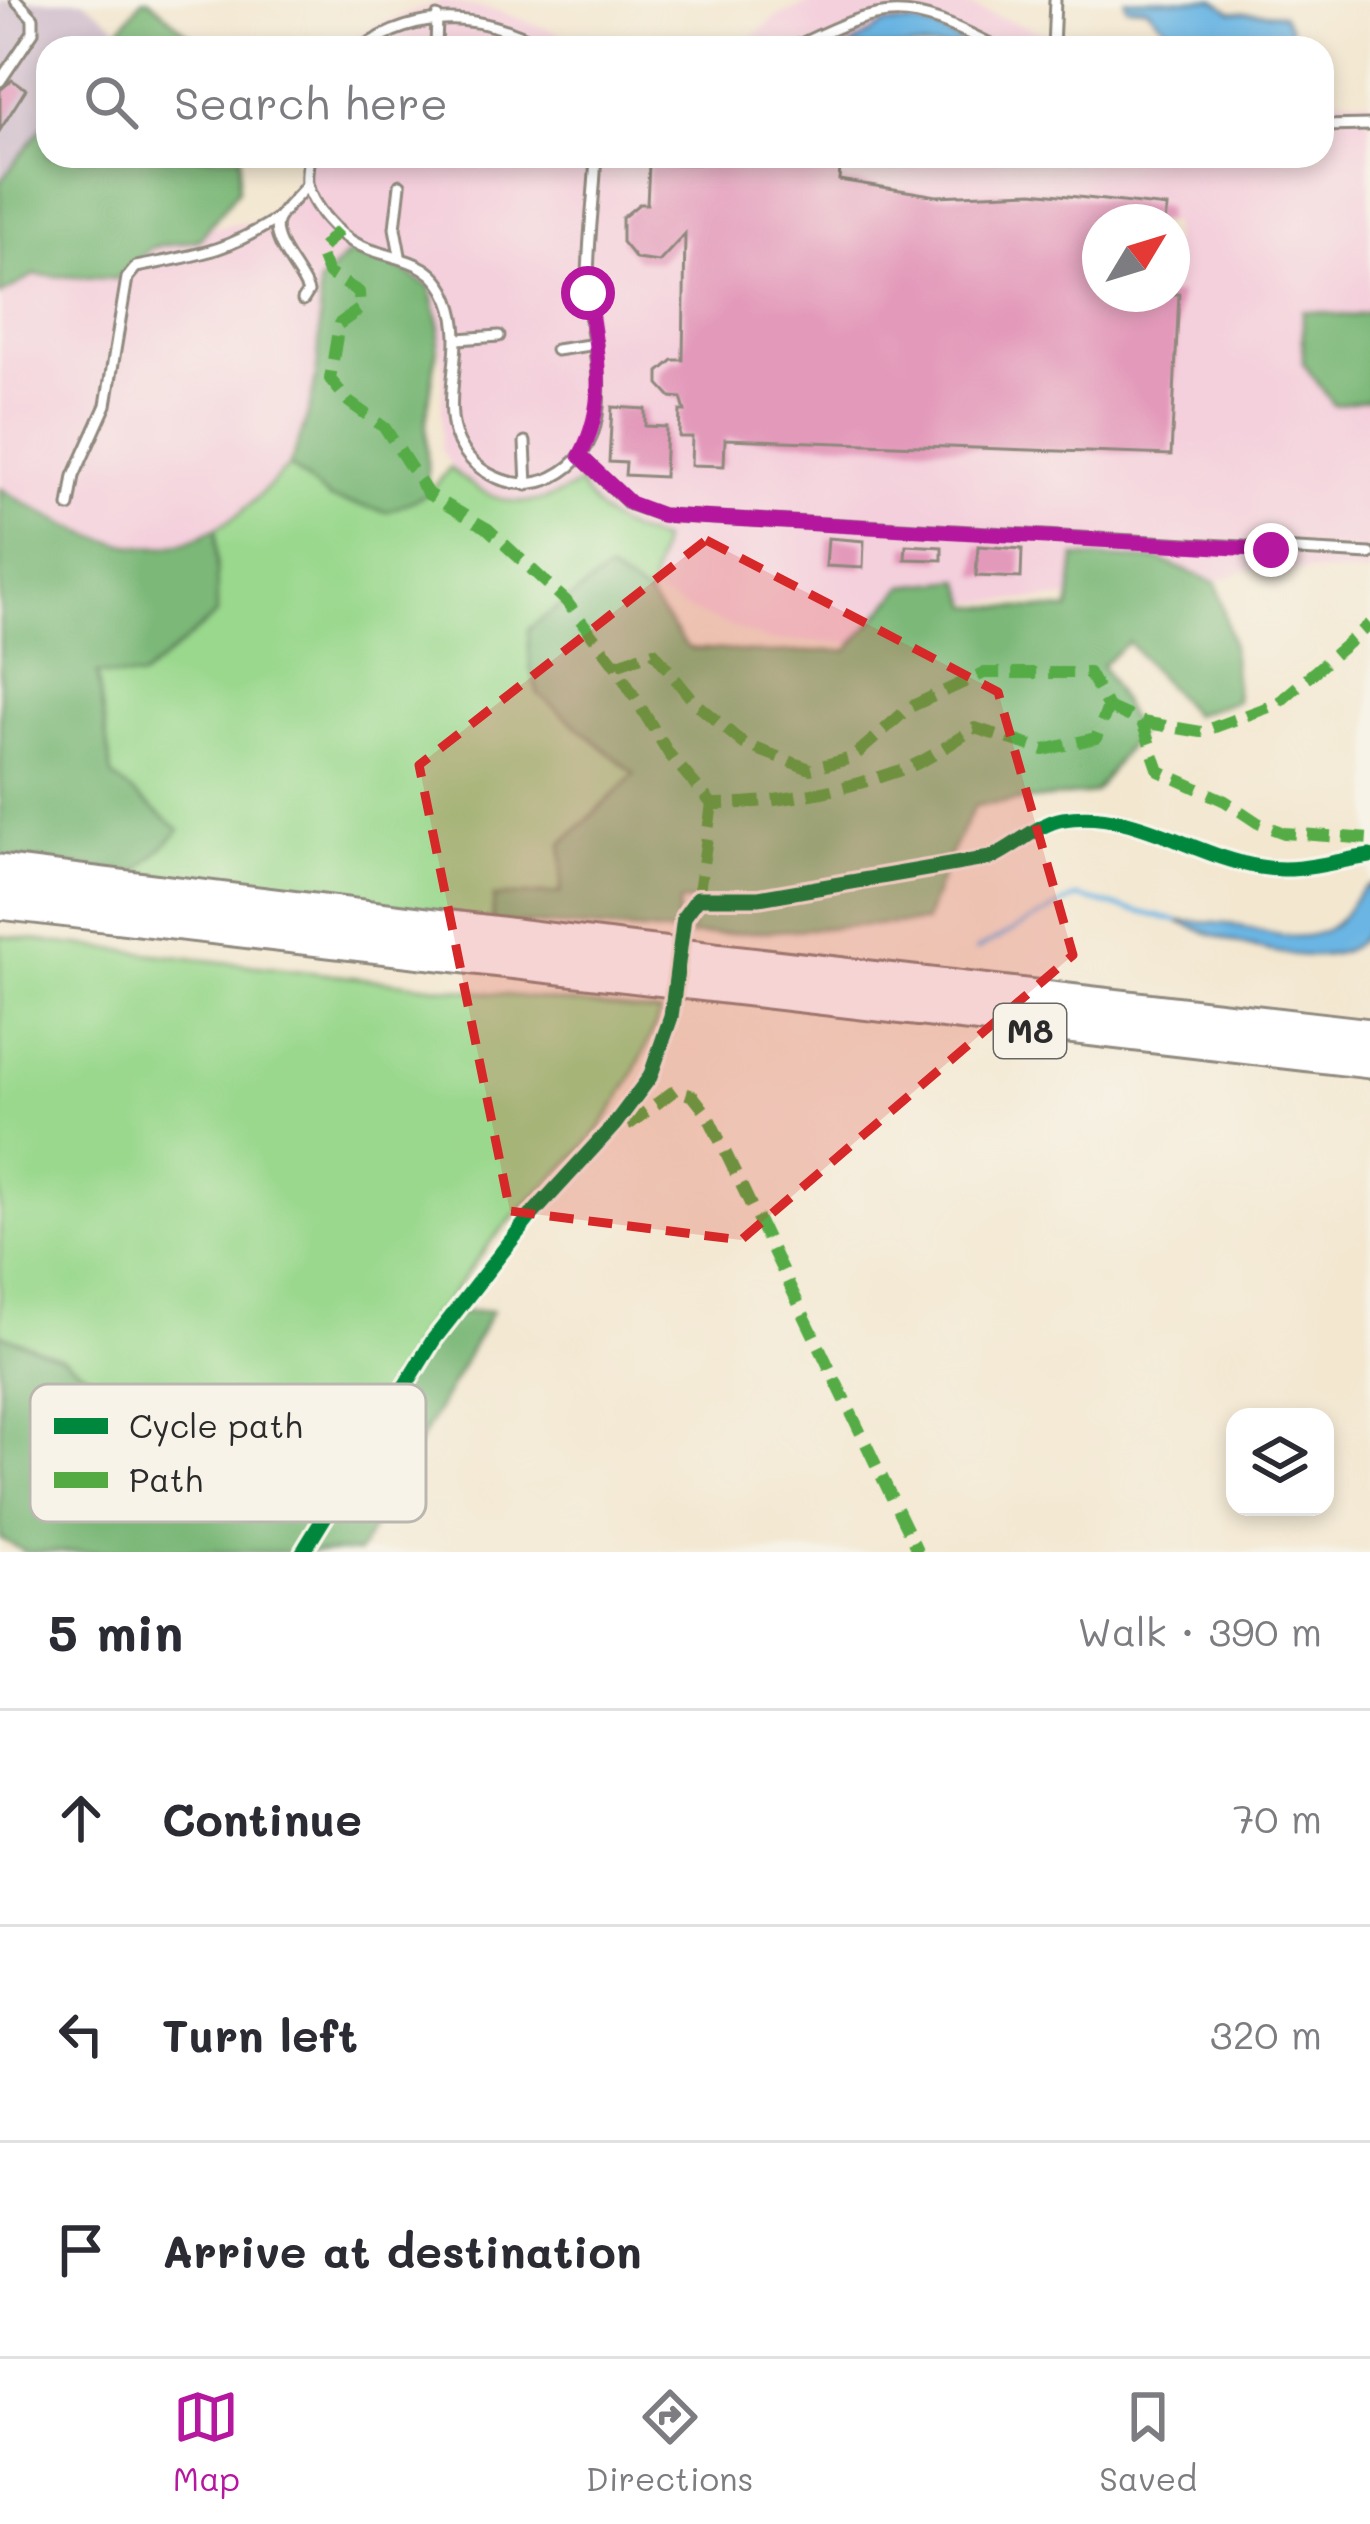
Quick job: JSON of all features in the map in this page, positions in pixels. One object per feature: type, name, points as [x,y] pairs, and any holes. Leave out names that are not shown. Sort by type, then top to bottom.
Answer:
[{"type":"highway","name":"M8","points":[[0,872],[1370,1036]]},
{"type":"highway","name":"M8","points":[[0,902],[1370,1061]]},
{"type":"highway","name":"M8","points":[[690,982],[1370,1082]]},
{"type":"lane","points":[[0,81],[33,32],[33,18],[16,0]]},
{"type":"lane","points":[[1054,36],[1055,0]]},
{"type":"lane","points":[[817,36],[886,9],[914,10],[976,36]]},
{"type":"lane","points":[[380,36],[437,17],[481,21],[518,36]]},
{"type":"lane","points":[[436,36],[437,17]]},
{"type":"lane","points":[[1334,126],[1370,125]]},
{"type":"lane","points":[[308,168],[307,185],[319,208],[357,245],[417,264],[448,295],[458,339],[452,418],[457,437],[472,460],[494,479],[527,485],[554,476],[580,456],[594,429],[600,395],[588,293],[595,168]]},
{"type":"lane","points":[[69,506],[74,476],[106,405],[127,278],[136,267],[187,260],[240,241],[278,218],[307,185]]},
{"type":"lane","points":[[400,185],[394,228],[400,255]]},
{"type":"lane","points":[[278,218],[276,232],[308,292],[303,300]]},
{"type":"lane","points":[[458,339],[499,336]]},
{"type":"lane","points":[[556,350],[596,344]]},
{"type":"lane","points":[[525,442],[527,485]]},
{"type":"lane","points":[[580,456],[630,503],[662,515],[1370,554]]},
{"type":"highlighted area","points":[[706,540],[998,692],[1073,955],[741,1240],[510,1211],[419,765]]},
{"type":"shaded area","points":[[0,0],[83,0],[120,29],[114,36],[36,36],[36,136],[0,182]]},
{"type":"shaded area","points":[[817,0],[950,0],[1059,36],[753,36],[776,17]]},
{"type":"shaded area","points":[[443,1],[498,11],[566,36],[358,36],[378,24]]},
{"type":"shaded area","points":[[1334,98],[1370,101],[1370,574],[1250,569],[1176,595],[963,602],[874,644],[767,640],[688,610],[560,544],[459,479],[441,449],[443,367],[436,311],[401,270],[370,258],[336,269],[319,386],[287,464],[236,540],[115,557],[0,500],[0,281],[105,242],[260,221],[295,188],[299,168],[1334,168]]},
{"type":"green space","points":[[142,0],[149,0],[191,36],[114,36]]},
{"type":"green space","points":[[36,136],[36,168],[240,168],[238,190],[199,240],[151,248],[117,279],[34,275],[0,295],[0,182]]},
{"type":"green space","points":[[349,253],[389,262],[430,287],[440,328],[426,422],[428,494],[387,512],[330,499],[289,466],[316,376],[319,283]]},
{"type":"green space","points":[[1303,311],[1353,316],[1370,312],[1370,399],[1334,405],[1303,363]]},
{"type":"green space","points":[[289,466],[330,499],[428,494],[450,468],[481,491],[512,502],[544,500],[579,484],[614,522],[661,541],[649,597],[608,571],[538,694],[635,774],[562,844],[561,893],[495,897],[492,922],[136,873],[179,830],[112,776],[97,674],[141,678],[216,615],[216,529],[241,513]]},
{"type":"green space","points":[[0,488],[63,523],[132,546],[180,544],[216,529],[217,614],[141,678],[97,674],[112,776],[180,830],[136,873],[0,857]]},
{"type":"green space","points":[[1075,557],[1159,560],[1217,583],[1232,646],[1237,701],[1193,715],[1128,642],[1102,665],[1138,733],[1094,793],[975,806],[947,861],[925,922],[690,936],[695,901],[680,902],[674,933],[492,922],[494,897],[561,893],[562,844],[635,774],[538,694],[530,667],[528,629],[608,571],[649,597],[688,648],[771,653],[848,650],[904,586],[961,580],[971,606],[1069,610]]},
{"type":"green space","points":[[0,936],[660,1013],[608,1117],[498,1234],[391,1384],[101,1384],[63,1358],[0,1334]]},
{"type":"green space","points":[[492,1311],[426,1431],[426,1384],[391,1384],[435,1313]]},
{"type":"green space","points":[[0,1334],[63,1358],[101,1384],[30,1384],[30,1522],[376,1522],[359,1552],[25,1552],[0,1538]]},
{"type":"water","points":[[1125,0],[1215,0],[1232,12],[1282,14],[1289,36],[1174,36],[1147,8],[1127,7]]},
{"type":"water","points":[[911,23],[949,36],[866,36],[885,24]]},
{"type":"water","points":[[1370,884],[1369,923],[1357,943],[1337,953],[1311,956],[1251,947],[1177,921],[1292,936],[1315,934],[1333,925]]},
{"type":"building","points":[[12,80],[26,89],[0,130],[0,90]]},
{"type":"building","points":[[649,168],[840,168],[839,180],[937,196],[1033,192],[1140,204],[1082,204],[1082,312],[1178,312],[1171,455],[725,439],[724,466],[691,465],[692,437],[679,437],[680,411],[685,411],[681,398],[671,397],[659,384],[659,372],[673,360],[683,360],[685,234],[659,262],[636,259],[622,242],[622,218],[639,204],[647,204]]},
{"type":"building","points":[[612,407],[645,409],[645,426],[666,427],[664,477],[625,475],[626,463],[609,462]]},
{"type":"building","points":[[828,538],[864,541],[863,568],[826,566]]},
{"type":"building","points":[[906,545],[942,547],[942,560],[905,559]]},
{"type":"building","points":[[978,546],[1022,549],[1021,578],[976,576]]},
{"type":"waterway","points":[[976,950],[1077,897],[1177,921]]},
{"type":"marked path","points":[[339,230],[319,251],[328,273],[359,292],[360,309],[339,324],[330,379],[349,402],[385,428],[428,494],[488,529],[566,601],[615,665],[669,754],[712,804],[787,798],[861,782],[918,763],[975,728],[1044,750],[1096,738],[1108,707],[1089,673],[984,673],[910,707],[852,758],[810,769],[744,744],[694,702],[654,652],[615,665]]},
{"type":"marked path","points":[[1142,722],[1201,732],[1277,704],[1370,624]]},
{"type":"marked path","points":[[1108,707],[1142,722],[1159,771],[1225,801],[1258,823],[1284,833],[1370,839]]},
{"type":"marked path","points":[[698,898],[712,804]]},
{"type":"marked path","points":[[627,1126],[675,1090],[693,1096],[707,1114],[918,1552]]},
{"type":"cycle path","points":[[406,1384],[434,1339],[528,1219],[614,1125],[650,1077],[671,1017],[684,917],[698,898],[759,898],[990,858],[1054,821],[1088,817],[1138,826],[1235,861],[1274,869],[1370,856]]},
{"type":"cycle path","points":[[303,1552],[321,1522]]},
{"type":"route","points":[[588,293],[600,395],[594,429],[580,456],[630,503],[662,515],[1271,550]]}]
